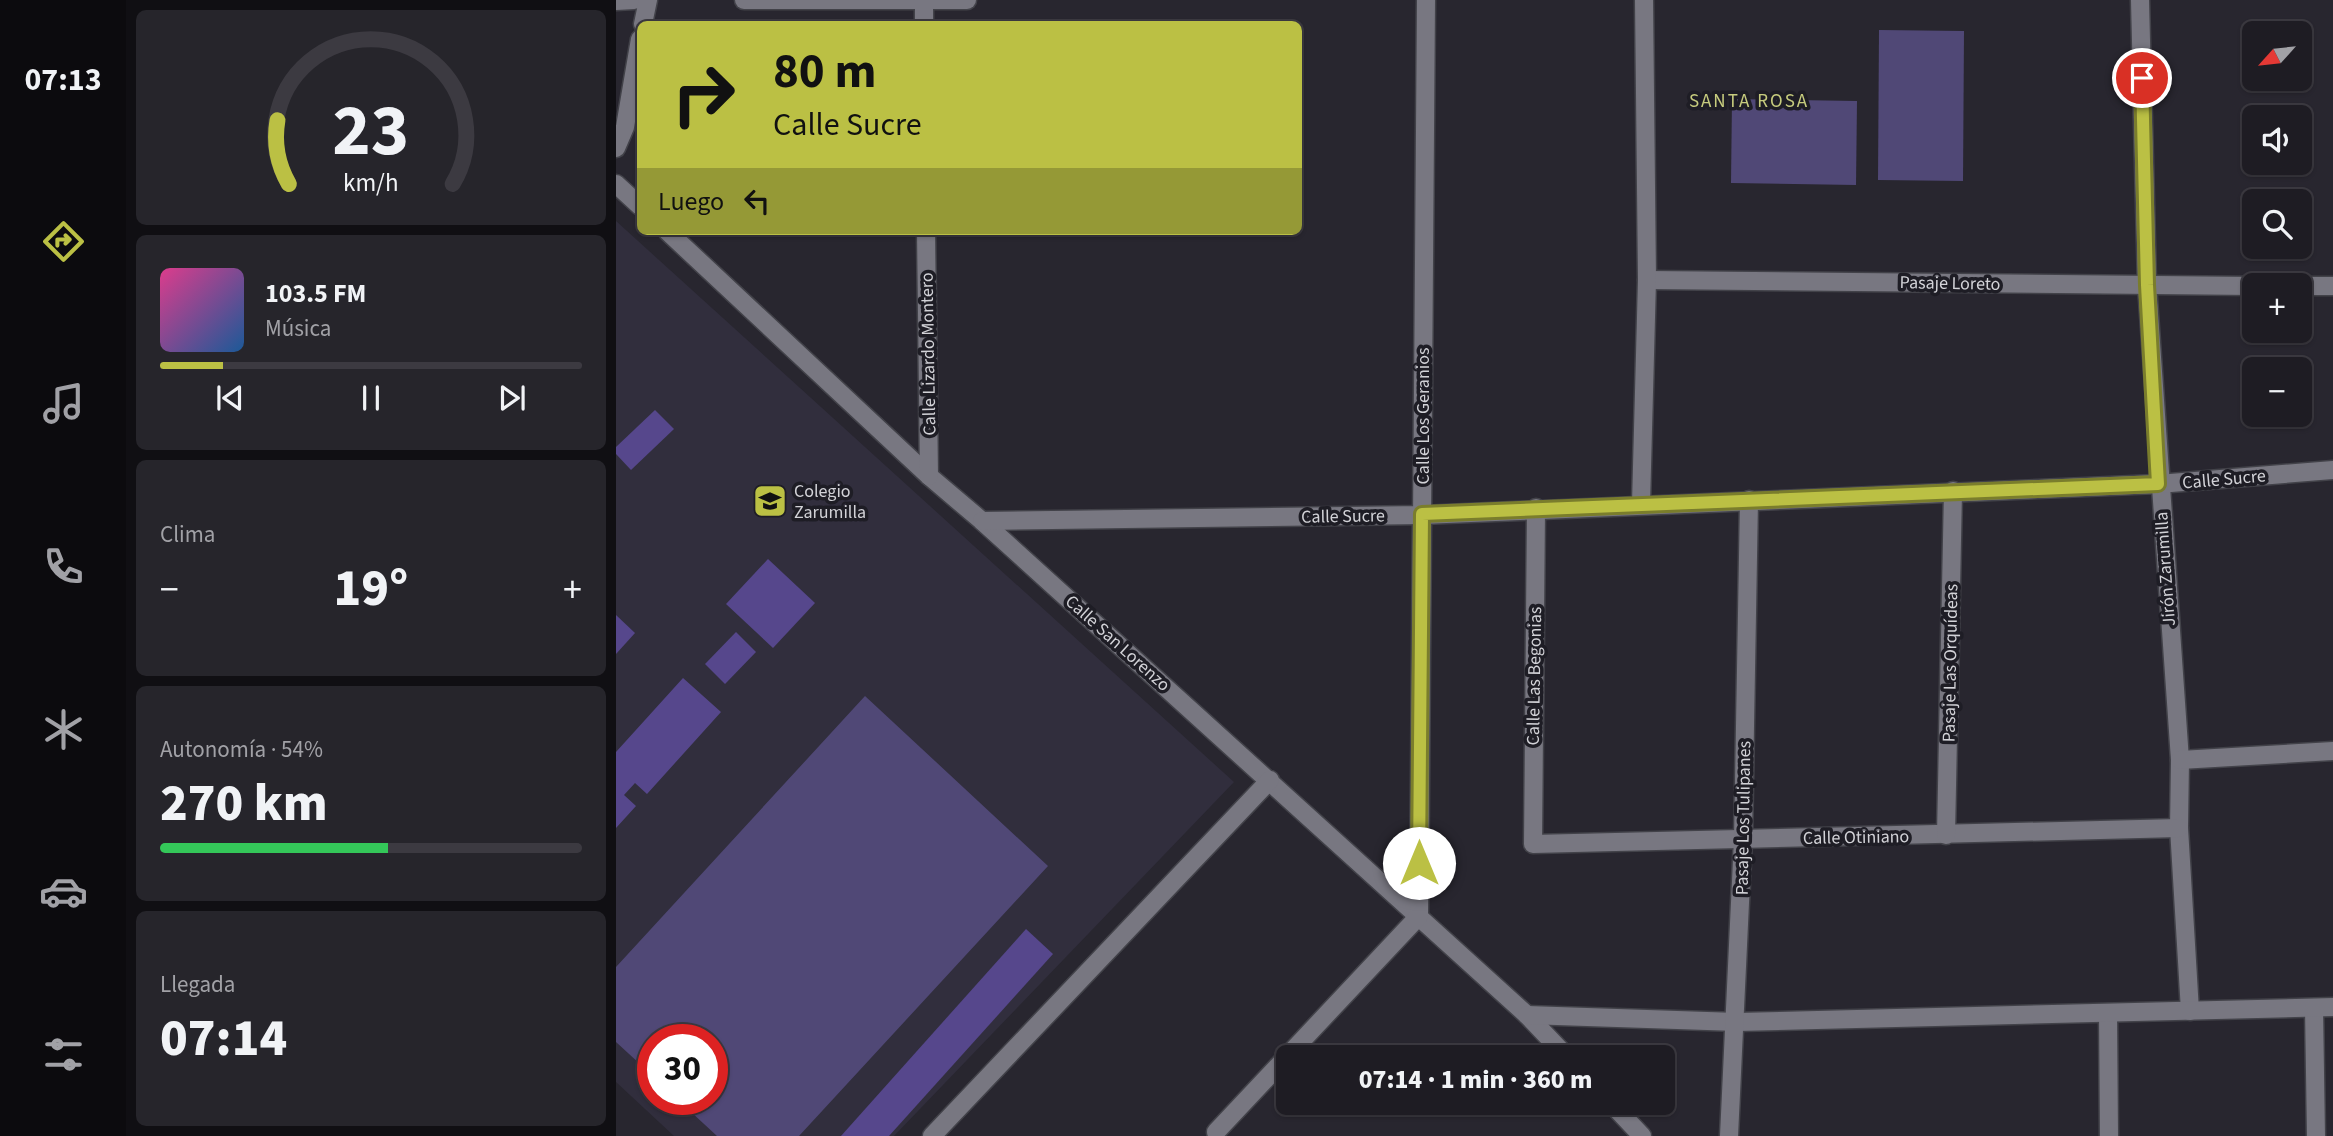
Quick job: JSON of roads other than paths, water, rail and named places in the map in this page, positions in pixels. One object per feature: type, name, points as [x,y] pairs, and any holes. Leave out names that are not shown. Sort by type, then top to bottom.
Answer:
[{"type":"street","points":[[616,1],[634,0]]},
{"type":"street","points":[[644,21],[648,0]]},
{"type":"street","points":[[744,0],[967,0]]},
{"type":"street","points":[[924,0],[924,21]]},
{"type":"street","name":"Calle Los Geranios","points":[[1419,916],[1426,0]]},
{"type":"street","points":[[1641,504],[1647,280],[1644,0]]},
{"type":"street","name":"Jirón Zarumilla","points":[[2140,0],[2147,285],[2158,484],[2180,760],[2179,828],[2190,1011]]},
{"type":"street","points":[[616,148],[625,127],[637,57]]},
{"type":"street","points":[[616,184],[637,203]]},
{"type":"street","name":"Calle San Lorenzo","points":[[671,235],[929,476],[1270,780],[1527,1015],[1556,1045]]},
{"type":"street","name":"Calle Lizardo Montero","points":[[926,235],[929,476]]},
{"type":"street","name":"Pasaje Loreto","points":[[1647,280],[2242,286]]},
{"type":"street","points":[[2312,286],[2333,286]]},
{"type":"street","name":"Calle Sucre","points":[[982,521],[1422,514],[2158,484],[2333,470]]},
{"type":"street","name":"Pasaje Las Orquídeas","points":[[1946,835],[1953,491]]},
{"type":"street","name":"Pasaje Los Tulipanes","points":[[1729,1136],[1737,1022],[1743,839],[1749,500]]},
{"type":"street","name":"Calle Las Begonias","points":[[1532,844],[1536,508]]},
{"type":"street","points":[[2180,760],[2333,751]]},
{"type":"street","points":[[932,1136],[1270,780]]},
{"type":"street","name":"Calle Otiniano","points":[[1532,844],[2179,828]]},
{"type":"street","points":[[1216,1132],[1419,916]]},
{"type":"street","points":[[1527,1015],[1737,1022],[2333,1007]]},
{"type":"street","points":[[2314,1008],[2316,1136]]},
{"type":"street","points":[[2108,1013],[2109,1136]]},
{"type":"street","points":[[1622,1115],[1642,1136]]},
{"type":"place","name":"Colegio Zarumilla","points":[[770,501]]},
{"type":"district","name":"SANTA ROSA","points":[[1749,100]]}]
